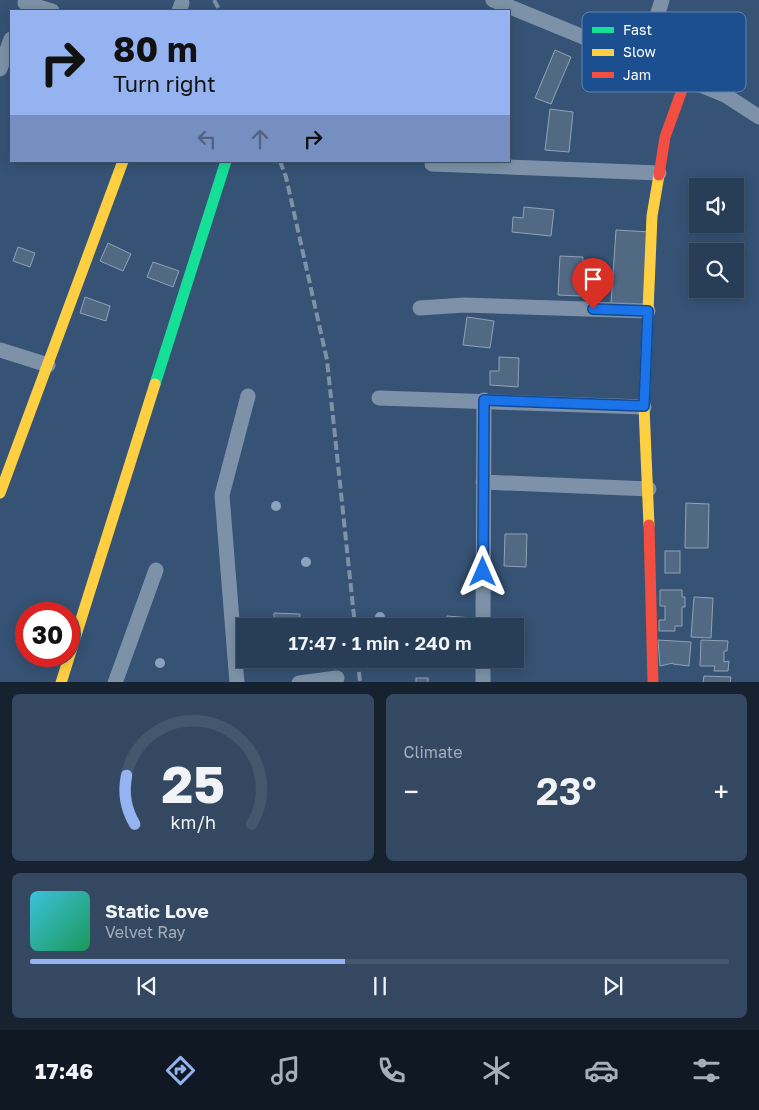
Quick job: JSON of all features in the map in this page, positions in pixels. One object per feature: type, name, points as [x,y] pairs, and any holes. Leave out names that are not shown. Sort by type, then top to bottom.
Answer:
[{"type":"street","points":[[493,0],[582,36]]},
{"type":"street","points":[[658,12],[662,0]]},
{"type":"street","points":[[24,5],[47,10]]},
{"type":"street","points":[[0,69],[10,42]]},
{"type":"street","points":[[653,682],[649,489],[644,406],[652,216],[665,137],[681,92]]},
{"type":"street","points":[[718,92],[759,117]]},
{"type":"street","points":[[0,493],[124,162]]},
{"type":"street","points":[[61,682],[226,162]]},
{"type":"street","points":[[432,164],[659,173]]},
{"type":"street","points":[[420,308],[464,305],[648,311]]},
{"type":"street","points":[[0,350],[48,364]]},
{"type":"street","points":[[237,682],[222,495],[248,396]]},
{"type":"street","points":[[379,398],[644,406]]},
{"type":"street","points":[[483,618],[484,400]]},
{"type":"street","points":[[483,482],[649,489]]},
{"type":"street","points":[[115,682],[156,570]]},
{"type":"street","points":[[483,668],[483,682]]},
{"type":"street","points":[[300,682],[337,678]]},
{"type":"building","points":[[555,50],[571,57],[551,104],[535,98]]},
{"type":"building","points":[[550,109],[573,112],[569,152],[545,150]]},
{"type":"building","points":[[524,207],[554,210],[551,236],[512,232],[513,217],[523,218]]},
{"type":"building","points":[[616,230],[650,232],[645,306],[611,304]]},
{"type":"building","points":[[108,243],[131,254],[123,271],[100,261]]},
{"type":"building","points":[[18,247],[35,253],[30,267],[13,261]]},
{"type":"building","points":[[560,256],[583,257],[581,296],[558,295]]},
{"type":"building","points":[[153,262],[179,271],[173,287],[147,277]]},
{"type":"building","points":[[85,297],[110,306],[106,321],[80,313]]},
{"type":"building","points":[[467,317],[494,321],[490,348],[463,345]]},
{"type":"building","points":[[499,357],[519,358],[518,387],[490,385],[490,371],[499,371]]},
{"type":"building","points":[[686,503],[709,504],[708,548],[685,548]]},
{"type":"building","points":[[505,534],[527,534],[526,567],[504,566]]},
{"type":"building","points":[[665,551],[680,551],[680,573],[665,573]]},
{"type":"building","points":[[660,590],[682,590],[682,597],[685,597],[685,607],[682,607],[682,626],[675,626],[675,631],[659,631],[659,620],[665,620],[665,606],[660,606]]},
{"type":"building","points":[[694,597],[713,598],[711,638],[691,637]]},
{"type":"building","points":[[274,613],[300,614],[300,618],[274,618]]},
{"type":"building","points":[[447,616],[473,618],[447,618]]},
{"type":"building","points":[[658,640],[691,642],[689,666],[673,663],[660,666]]},
{"type":"building","points":[[701,640],[728,641],[727,651],[724,651],[724,662],[729,661],[728,671],[714,671],[715,666],[700,666]]},
{"type":"building","points":[[704,676],[731,677],[730,682],[703,682]]},
{"type":"building","points":[[416,678],[428,678],[428,682],[416,682]]},
{"type":"railway","points":[[214,0],[219,10]]},
{"type":"railway","points":[[280,162],[286,177],[327,360],[354,618]]},
{"type":"railway","points":[[359,668],[360,682]]},
{"type":"traffic: fast","points":[[155,384],[226,162]]},
{"type":"traffic: slow","points":[[0,493],[123,162]]},
{"type":"traffic: slow","points":[[649,525],[644,407],[652,216],[659,175]]},
{"type":"traffic: slow","points":[[61,682],[155,384]]},
{"type":"traffic: jam","points":[[659,175],[665,137],[681,92]]},
{"type":"traffic: jam","points":[[649,525],[653,682]]},
{"type":"route","points":[[483,572],[484,400],[644,406],[648,311],[593,309]]}]
